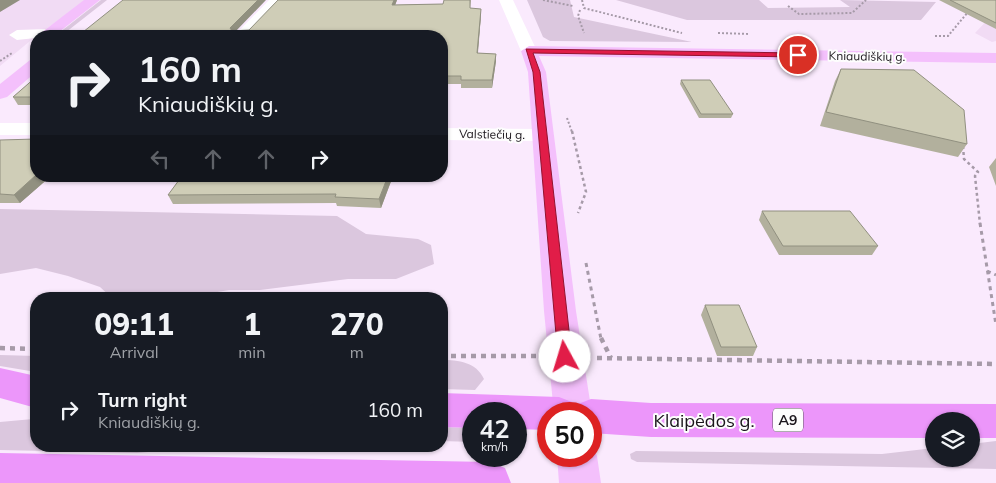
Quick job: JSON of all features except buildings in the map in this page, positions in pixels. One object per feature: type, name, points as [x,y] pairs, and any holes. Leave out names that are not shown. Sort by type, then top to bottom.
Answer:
[{"type":"highway","points":[[0,383],[30,390]]},
{"type":"highway","points":[[0,402],[30,402]]},
{"type":"highway","points":[[448,410],[537,413]]},
{"type":"highway","name":"Klaipėdos g.","points":[[602,417],[651,420],[996,421]]},
{"type":"highway","points":[[0,473],[490,483]]},
{"type":"main road","points":[[77,30],[100,3]]},
{"type":"main road","points":[[61,30],[100,3]]},
{"type":"main road","name":"Kniaudiškių g.","points":[[529,51],[996,58]]},
{"type":"main road","points":[[529,51],[554,126],[565,357],[571,402]]},
{"type":"main road","points":[[0,93],[30,56]]},
{"type":"main road","points":[[578,467],[580,483]]},
{"type":"street","points":[[248,30],[277,0]]},
{"type":"street","points":[[506,0],[529,51]]},
{"type":"street","points":[[17,35],[30,41]]},
{"type":"street","name":"Valstiečių g.","points":[[448,134],[554,126]]},
{"type":"street","points":[[0,129],[30,129]]},
{"type":"path","points":[[543,0],[573,6]]},
{"type":"path","points":[[582,0],[584,8],[681,33],[690,33]]},
{"type":"path","points":[[788,6],[799,14],[852,13],[866,0]]},
{"type":"path","points":[[580,10],[578,16],[584,34]]},
{"type":"path","points":[[929,36],[948,36],[969,10]]},
{"type":"path","points":[[717,33],[752,34]]},
{"type":"path","points":[[554,126],[570,122],[586,192],[578,215]]},
{"type":"path","points":[[962,142],[964,159],[978,172],[975,176],[996,325]]},
{"type":"path","points":[[586,262],[602,342],[612,358]]},
{"type":"path","points":[[987,271],[996,275]]},
{"type":"path","points":[[0,348],[30,349]]},
{"type":"path","points":[[448,356],[996,364]]},
{"type":"shaded area","points":[[0,0],[87,0],[44,30],[30,30],[30,41],[0,66]]},
{"type":"shaded area","points":[[101,0],[107,0],[69,30],[63,30]]},
{"type":"shaded area","points":[[527,0],[570,0],[574,17],[692,42],[550,41],[543,37]]},
{"type":"shaded area","points":[[616,0],[759,0],[768,8],[850,7],[840,0],[936,2],[921,20],[687,20]]},
{"type":"shaded area","points":[[996,11],[996,41],[992,42],[975,33]]},
{"type":"shaded area","points":[[0,209],[337,216],[366,234],[418,239],[431,245],[434,264],[396,279],[348,279],[260,290],[217,292],[105,292],[100,287],[36,268],[0,274]]},
{"type":"shaded area","points":[[0,355],[30,356],[30,371],[0,366]]},
{"type":"shaded area","points":[[448,361],[466,363],[481,373],[484,379],[475,390],[448,389]]},
{"type":"shaded area","points":[[30,420],[30,451],[0,450],[0,422]]},
{"type":"shaded area","points":[[448,427],[462,428],[462,442],[448,441]]},
{"type":"shaded area","points":[[996,441],[996,469],[637,462],[631,459],[630,454],[636,451],[882,454],[925,449],[925,467],[980,467],[980,443]]},
{"type":"shaded area","points":[[91,452],[148,452],[137,453]]},
{"type":"route","points":[[565,357],[537,72],[529,51],[798,55]]}]
